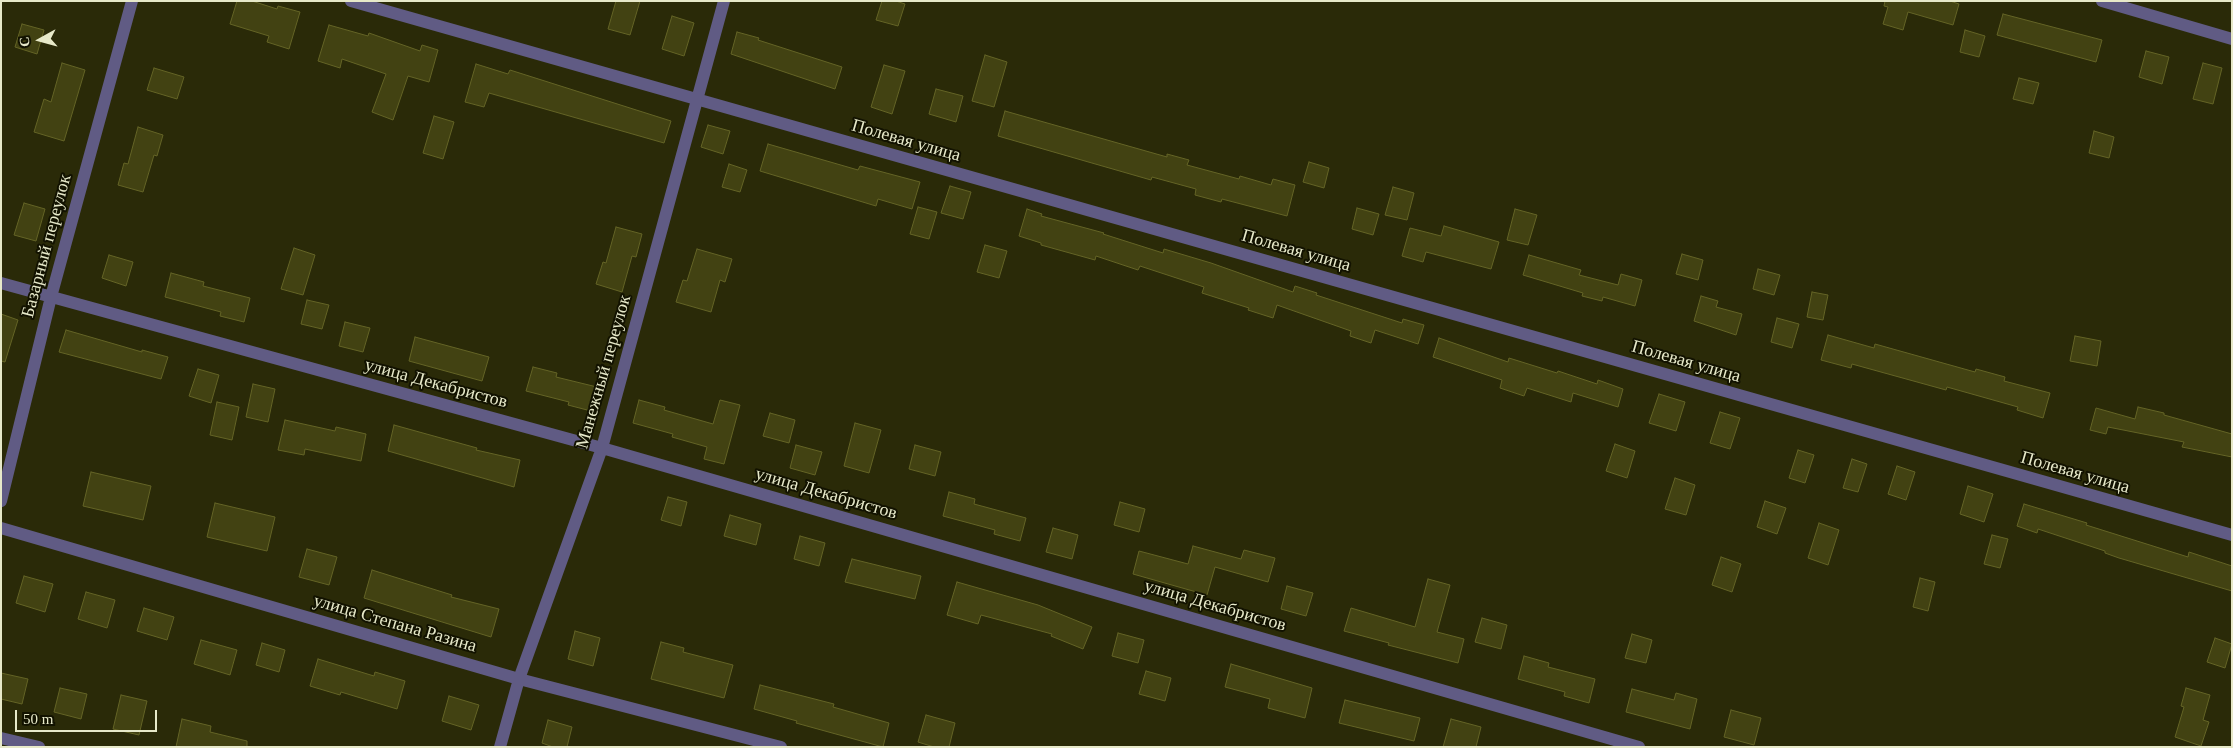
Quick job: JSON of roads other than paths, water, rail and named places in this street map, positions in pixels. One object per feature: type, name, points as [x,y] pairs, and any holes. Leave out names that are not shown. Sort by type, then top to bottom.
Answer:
[{"type":"street","name":"Базарный переулок","points":[[1,501],[51,297],[132,1]]},
{"type":"street","name":"Полевая улица","points":[[351,1],[2232,535]]},
{"type":"street","name":"Манежный переулок","points":[[500,747],[519,679],[602,448],[724,1]]},
{"type":"street","points":[[2102,1],[2232,39]]},
{"type":"street","name":"улица Декабристов","points":[[1,283],[602,448],[1639,747]]},
{"type":"street","name":"улица Степана Разина","points":[[1,528],[519,679],[778,746]]},
{"type":"street","points":[[1,738],[39,747]]}]
